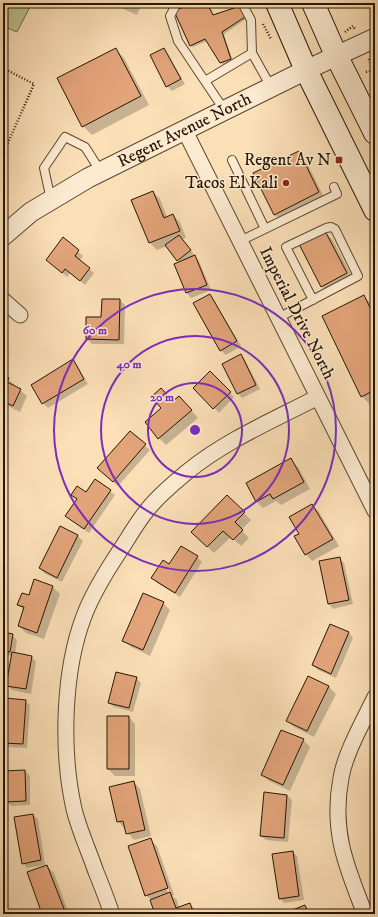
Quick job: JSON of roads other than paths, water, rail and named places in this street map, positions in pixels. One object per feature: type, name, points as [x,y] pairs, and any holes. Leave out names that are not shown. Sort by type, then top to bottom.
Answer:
[{"type":"main road","points":[[277,3],[306,70],[375,210]]},
{"type":"main road","points":[[313,3],[336,55],[375,133]]},
{"type":"street","name":"Regent Avenue North","points":[[3,236],[31,212],[101,172],[336,55],[375,38]]},
{"type":"street","name":"Imperial Drive North","points":[[185,131],[375,511]]},
{"type":"street","points":[[3,300],[20,315]]},
{"type":"street","points":[[112,914],[89,855],[74,810],[66,744],[68,690],[75,646],[84,617],[91,601],[117,554],[148,508],[161,495],[189,470],[229,443],[318,398]]},
{"type":"street","points":[[365,914],[347,868],[339,838],[337,808],[341,777],[351,749],[375,697]]},
{"type":"lane","points":[[177,3],[170,16],[178,41],[225,111]]},
{"type":"lane","points":[[242,3],[251,20],[252,53],[272,87]]},
{"type":"lane","points":[[205,81],[252,53]]},
{"type":"lane","points":[[51,200],[44,168],[65,137],[85,147],[101,172]]},
{"type":"lane","points":[[232,160],[265,229]]},
{"type":"lane","points":[[240,241],[337,194],[334,187]]},
{"type":"lane","points":[[278,318],[313,300],[358,276],[336,229],[331,227],[286,247],[313,300]]},
{"type":"place","name":"Regent Av N","points":[[339,160]]},
{"type":"place","name":"Tacos El Kali","points":[[286,183]]}]
